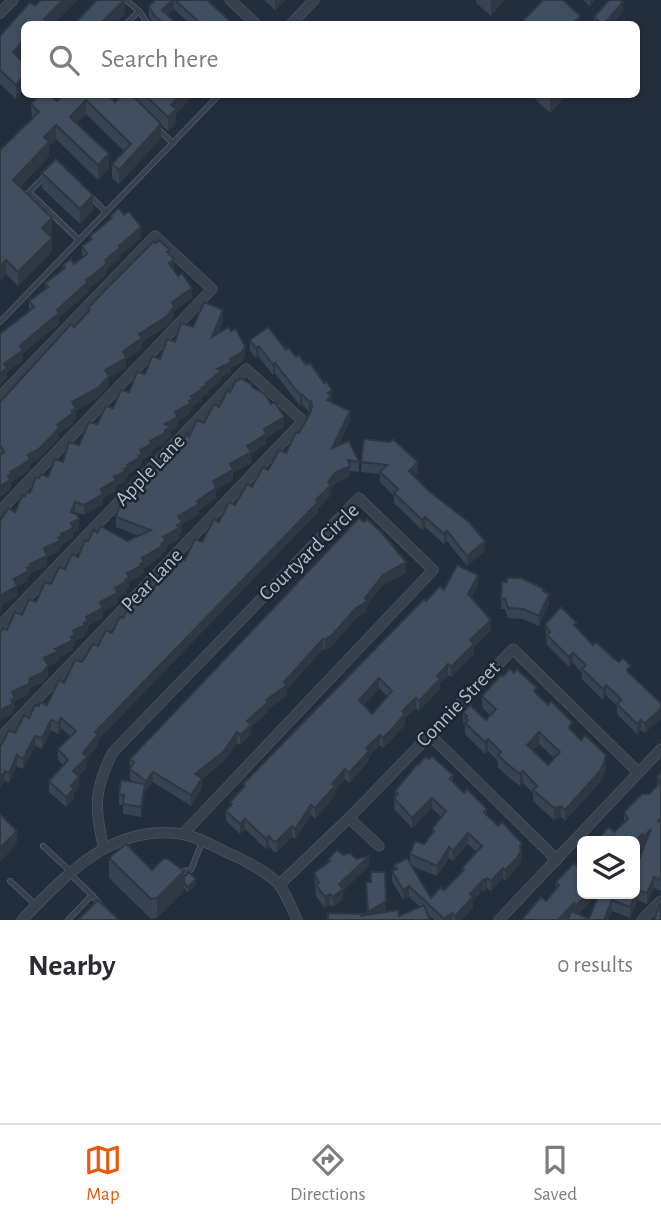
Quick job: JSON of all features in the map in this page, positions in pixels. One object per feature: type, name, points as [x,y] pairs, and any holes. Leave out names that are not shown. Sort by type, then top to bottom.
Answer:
[{"type":"street","points":[[0,13],[13,0]]},
{"type":"street","points":[[230,0],[253,21]]},
{"type":"street","points":[[293,21],[314,0]]},
{"type":"street","points":[[0,397],[155,236],[212,289],[0,511]]},
{"type":"street","name":"Apple Lane","points":[[0,626],[246,369],[303,421]]},
{"type":"street","name":"Pear Lane","points":[[0,738],[303,421]]},
{"type":"street","name":"Courtyard Circle","points":[[104,849],[97,823],[97,796],[101,776],[113,752],[359,498],[433,570],[183,834]]},
{"type":"street","name":"Connie Street","points":[[280,884],[349,818],[513,649],[638,772]]},
{"type":"street","points":[[429,734],[557,860]]},
{"type":"street","points":[[499,920],[661,749]]},
{"type":"street","points":[[349,818],[379,846]]},
{"type":"street","points":[[23,920],[69,872],[104,849],[141,836],[183,834],[240,858],[280,884],[297,920]]},
{"type":"street","points":[[642,920],[661,901]]},
{"type":"lane","points":[[126,0],[146,21]]},
{"type":"lane","points":[[129,21],[139,11]]},
{"type":"lane","points":[[0,322],[216,98]]},
{"type":"lane","points":[[156,127],[173,143]]},
{"type":"lane","points":[[47,174],[29,192],[79,240]]},
{"type":"lane","points":[[86,193],[106,212]]},
{"type":"lane","points":[[170,873],[191,870],[202,841]]},
{"type":"lane","points":[[43,846],[100,904]]},
{"type":"lane","points":[[10,881],[36,905]]},
{"type":"lane","points":[[68,920],[92,895]]},
{"type":"building","points":[[41,0],[63,0],[44,19],[46,21],[21,21],[21,43],[13,52],[21,60],[21,79],[16,85],[0,70],[0,36],[30,2],[35,6]]},
{"type":"building","points":[[97,0],[124,0],[103,21],[77,21]]},
{"type":"building","points":[[155,0],[173,0],[162,10],[174,21],[161,21],[149,6]]},
{"type":"building","points":[[175,0],[207,0],[230,21],[198,21]]},
{"type":"building","points":[[543,0],[563,0],[580,16],[575,21],[523,21]]},
{"type":"building","points":[[609,0],[623,2],[607,21],[599,21],[594,17]]},
{"type":"building","points":[[36,98],[54,98],[57,101],[60,98],[111,98],[115,102],[119,98],[135,98],[161,124],[119,170],[112,164],[131,144],[86,100],[70,117],[109,154],[98,165],[56,125],[44,137],[49,142],[13,180],[52,218],[42,228],[52,238],[18,272],[6,260],[0,267],[0,150],[39,112],[31,104]]},
{"type":"building","points":[[148,98],[177,98],[171,105],[176,109],[168,117]]},
{"type":"building","points":[[56,159],[93,195],[80,209],[42,173]]},
{"type":"building","points":[[119,208],[124,215],[129,211],[141,227],[57,310],[59,313],[20,346],[23,350],[4,364],[7,368],[0,373],[0,334],[34,307],[29,301],[48,287],[45,283],[65,268],[63,265],[71,259],[74,264],[87,254],[82,246],[92,239],[90,236],[112,218],[110,216]]},
{"type":"building","points":[[159,240],[170,250],[167,252],[174,259],[169,263],[178,276],[182,273],[192,288],[172,302],[174,307],[167,316],[139,334],[142,338],[123,351],[126,358],[105,370],[109,376],[99,387],[72,402],[76,409],[73,413],[57,425],[59,428],[40,448],[28,455],[28,461],[10,472],[10,480],[0,486],[0,455],[4,452],[0,445],[0,402],[71,324],[74,327],[105,290],[154,241],[156,243]]},
{"type":"building","points":[[204,302],[223,310],[212,337],[229,327],[231,331],[236,329],[245,346],[242,352],[217,369],[221,371],[201,388],[202,390],[191,396],[193,399],[189,401],[190,404],[175,412],[178,417],[165,424],[171,427],[150,441],[152,444],[140,450],[142,454],[127,465],[124,469],[126,471],[114,477],[116,480],[101,489],[103,494],[84,505],[75,502],[71,512],[79,519],[71,523],[73,528],[61,534],[58,538],[60,541],[44,548],[47,556],[30,564],[28,571],[14,579],[17,586],[0,596],[0,521],[8,508],[15,512],[22,495],[30,493],[36,477],[39,478],[41,474],[48,477],[55,459],[63,462],[69,442],[79,445],[89,422],[97,424],[106,406],[113,408],[121,390],[129,392],[137,372],[145,374],[152,356],[160,359],[167,339],[175,342],[181,323],[193,327]]},
{"type":"building","points":[[268,327],[286,350],[289,348],[296,357],[299,355],[306,365],[310,363],[324,383],[326,381],[332,390],[328,393],[331,397],[327,400],[350,411],[332,448],[349,441],[359,462],[348,460],[350,466],[336,472],[328,482],[331,485],[316,500],[318,502],[95,732],[98,734],[83,753],[87,757],[73,771],[79,777],[71,786],[74,789],[66,797],[49,781],[68,760],[58,749],[76,731],[61,718],[58,723],[51,720],[42,738],[35,736],[23,759],[17,755],[9,773],[5,771],[0,778],[0,747],[9,730],[15,733],[24,715],[29,718],[35,705],[39,706],[40,702],[47,705],[59,680],[64,683],[75,660],[82,662],[93,644],[98,646],[106,630],[112,633],[132,602],[137,605],[147,586],[154,589],[162,572],[169,575],[178,556],[185,560],[195,539],[202,542],[214,519],[219,522],[229,502],[235,505],[247,484],[252,487],[263,467],[268,470],[279,450],[286,453],[296,432],[299,433],[310,413],[311,401],[300,395],[275,363],[273,365],[259,346],[256,348],[250,340]]},
{"type":"building","points":[[240,378],[265,394],[271,404],[275,402],[284,417],[264,429],[266,434],[247,446],[251,452],[230,464],[233,470],[213,481],[216,488],[197,501],[199,504],[178,516],[182,522],[177,525],[179,528],[163,537],[166,540],[162,546],[142,558],[144,562],[141,566],[127,573],[129,577],[126,582],[115,588],[118,593],[100,602],[103,608],[86,617],[88,621],[85,625],[73,631],[73,640],[44,658],[48,665],[42,673],[30,678],[29,684],[12,692],[15,698],[11,700],[13,704],[0,710],[0,633],[3,628],[7,630],[15,612],[22,615],[29,599],[36,602],[45,582],[51,584],[59,567],[65,569],[72,554],[78,557],[85,540],[88,541],[94,529],[97,533],[101,526],[127,541],[151,530],[116,517],[120,505],[124,506],[130,494],[133,496],[142,480],[149,480],[156,467],[162,470],[172,449],[178,453],[187,433],[189,437],[197,420],[204,423],[214,404],[219,407],[228,389],[230,392]]},
{"type":"building","points":[[364,439],[390,442],[393,439],[418,462],[409,471],[429,491],[470,523],[485,541],[467,556],[447,531],[444,534],[425,517],[422,520],[394,493],[398,489],[380,472],[387,465],[361,462]]},
{"type":"building","points":[[359,518],[364,522],[367,519],[381,532],[406,562],[383,575],[365,598],[367,601],[355,609],[333,634],[323,639],[284,682],[287,685],[266,700],[268,702],[247,721],[251,725],[240,735],[237,732],[224,751],[195,774],[202,778],[191,795],[153,772],[146,781],[130,769],[134,762],[130,759]]},
{"type":"building","points":[[457,565],[478,575],[468,594],[491,620],[470,640],[474,644],[451,667],[448,664],[437,676],[440,679],[419,701],[416,698],[402,711],[405,714],[383,738],[380,735],[366,748],[369,751],[349,773],[345,769],[332,784],[335,786],[315,808],[311,805],[295,829],[292,826],[274,842],[269,836],[266,839],[245,819],[240,824],[226,811],[232,804],[230,802],[245,786],[243,784],[424,599],[426,601],[440,586],[444,590]],"holes":[[[379,678],[392,691],[372,714],[359,700]]]},
{"type":"building","points":[[507,578],[521,578],[549,594],[539,616],[523,609],[508,608],[505,599],[501,599],[502,582],[507,582]]},
{"type":"building","points":[[561,607],[593,645],[596,642],[619,662],[623,658],[631,666],[627,669],[628,672],[661,703],[661,709],[645,723],[641,720],[637,724],[617,704],[621,700],[619,697],[606,685],[603,689],[582,669],[586,665],[573,653],[569,657],[547,635],[550,632],[545,624]]},
{"type":"building","points":[[510,669],[514,673],[517,669],[537,688],[534,691],[548,705],[551,701],[572,722],[569,728],[581,740],[585,735],[606,755],[600,771],[565,810],[561,806],[554,808],[533,790],[537,786],[523,771],[520,774],[507,764],[498,755],[501,752],[488,739],[485,742],[465,723],[468,720],[463,712],[470,705],[486,720],[496,709],[482,696],[501,675]],"holes":[[[539,732],[560,752],[548,765],[527,745]]]},
{"type":"building","points":[[426,756],[429,759],[432,756],[453,775],[450,779],[464,793],[467,789],[487,809],[484,812],[498,826],[502,822],[522,843],[516,859],[505,870],[503,868],[491,881],[487,878],[483,880],[470,894],[473,897],[455,916],[452,913],[444,919],[409,886],[403,890],[392,871],[397,869],[394,865],[407,858],[431,898],[441,887],[444,890],[464,870],[462,868],[482,846],[468,833],[453,851],[449,847],[437,866],[410,854],[415,841],[424,844],[446,811],[432,798],[412,818],[394,798],[398,794],[395,791]]},
{"type":"building","points":[[661,773],[661,818],[658,821],[661,823],[661,880],[654,877],[647,893],[640,891],[640,857],[651,829],[640,840],[643,833],[640,836],[601,836],[609,827],[614,832],[628,819],[624,812],[642,794],[649,794],[660,783],[657,776]]},
{"type":"building","points":[[121,780],[145,784],[141,807],[123,804],[124,795],[119,794]]},
{"type":"building","points":[[0,814],[17,831],[0,848]]},
{"type":"building","points":[[126,844],[152,870],[163,859],[168,859],[184,871],[157,898],[151,899],[109,858]]},
{"type":"building","points":[[337,850],[343,855],[350,853],[356,859],[369,856],[339,884],[343,889],[333,897],[330,894],[325,897],[316,885],[319,883],[314,873],[330,861],[328,859]]},
{"type":"building","points":[[574,863],[577,866],[577,899],[583,899],[572,909],[575,902],[558,920],[525,920],[523,918],[541,897],[546,901],[559,885],[556,882]]},
{"type":"building","points":[[189,872],[196,879],[188,887],[184,883],[184,877]]},
{"type":"building","points":[[371,872],[385,872],[386,901],[368,912],[366,882],[371,882]]},
{"type":"building","points":[[597,899],[634,899],[630,907],[612,900],[604,920],[568,920],[571,911],[589,919]]},
{"type":"building","points":[[98,900],[119,920],[78,920]]},
{"type":"building","points":[[660,904],[661,920],[654,920]]},
{"type":"building","points":[[424,905],[430,920],[328,920],[328,913],[364,914],[360,916],[398,910],[399,916]]}]
